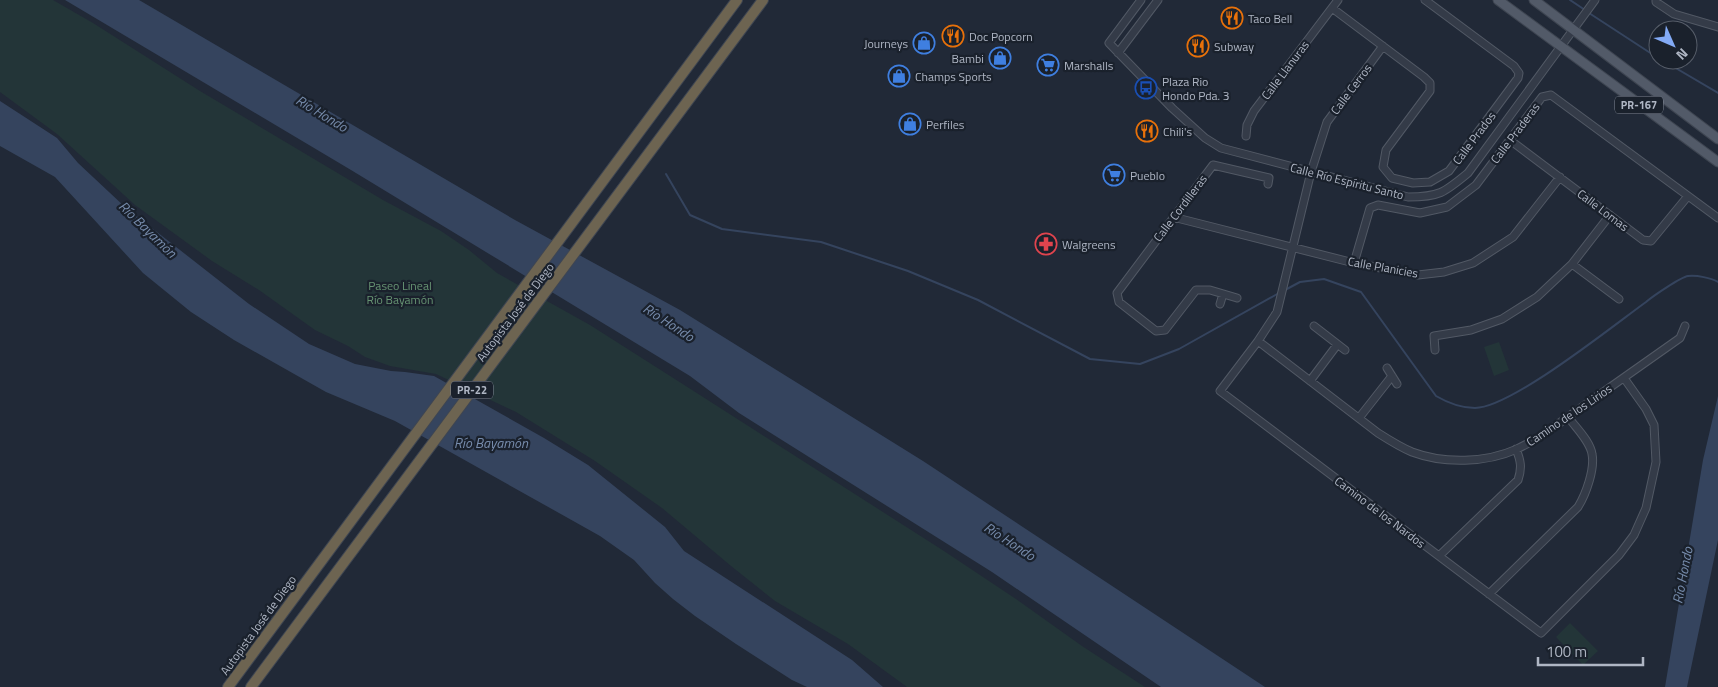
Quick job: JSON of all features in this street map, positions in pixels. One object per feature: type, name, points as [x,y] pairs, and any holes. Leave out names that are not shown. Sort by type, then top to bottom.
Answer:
[{"type":"highway","name":"Autopista José de Diego","points":[[228,687],[736,0]]},
{"type":"highway","points":[[608,175],[631,152],[745,0]]},
{"type":"highway","name":"Autopista José de Diego","points":[[251,687],[763,0]]},
{"type":"main road","name":"PR-167","points":[[1498,0],[1718,162]]},
{"type":"main road","name":"PR-167","points":[[1534,0],[1718,139]]},
{"type":"street","name":"Calle Río Espíritu Santo","points":[[1141,0],[1109,43],[1205,138],[1221,148],[1408,197],[1429,197],[1448,190],[1468,173],[1595,1]]},
{"type":"street","points":[[1118,53],[1158,0]]},
{"type":"street","points":[[1332,8],[1338,0]]},
{"type":"street","name":"Calle Prados","points":[[1332,8],[1430,83],[1430,88],[1386,150],[1383,158],[1383,167],[1392,178],[1412,184],[1430,182],[1449,171],[1518,78],[1519,73],[1514,66],[1425,0]]},
{"type":"street","points":[[1656,0],[1656,2],[1674,14],[1718,27]]},
{"type":"street","name":"Calle Llanuras","points":[[1246,136],[1247,125],[1254,111],[1332,8]]},
{"type":"street","name":"Calle Cerros","points":[[1220,391],[1258,341],[1277,312],[1311,172],[1327,122],[1383,46]]},
{"type":"street","name":"Calle Praderas","points":[[1354,263],[1370,208],[1378,205],[1420,213],[1448,207],[1476,185],[1542,97],[1551,95],[1718,218]]},
{"type":"street","name":"Calle Lomas","points":[[1510,140],[1643,240],[1651,241],[1688,196]]},
{"type":"street","name":"Calle Cordilleras","points":[[1223,294],[1210,290],[1196,290],[1165,330],[1156,331],[1119,302],[1117,293],[1213,165],[1270,178],[1268,184]]},
{"type":"street","name":"Calle Planicies","points":[[1173,217],[1354,263],[1418,275],[1444,272],[1473,263],[1513,236],[1560,177]]},
{"type":"street","points":[[1435,350],[1434,336],[1470,330],[1502,318],[1538,297],[1572,264],[1610,215]]},
{"type":"street","points":[[1572,264],[1619,299]]},
{"type":"street","points":[[1606,300],[1611,293]]},
{"type":"street","points":[[1220,304],[1223,294],[1237,298]]},
{"type":"street","points":[[1314,326],[1345,350]]},
{"type":"street","name":"Camino de los Lirios","points":[[1258,341],[1396,444],[1412,452],[1431,457],[1450,460],[1473,460],[1516,450],[1541,436],[1680,338],[1685,326]]},
{"type":"street","points":[[1310,381],[1337,344]]},
{"type":"street","points":[[1387,368],[1397,384]]},
{"type":"street","points":[[1359,418],[1392,376]]},
{"type":"street","name":"Camino de los Nardos","points":[[1220,391],[1541,633],[1619,555],[1634,535],[1646,508],[1656,462],[1654,425],[1646,409],[1624,378]]},
{"type":"street","points":[[1489,594],[1578,506],[1586,491],[1592,454],[1588,444],[1569,418]]},
{"type":"street","points":[[1439,556],[1518,480],[1522,469],[1516,450]]},
{"type":"green space","name":"Paseo Lineal Río Bayamón","points":[[0,0],[53,0],[200,91],[383,200],[441,231],[469,250],[497,273],[590,325],[944,551],[1145,687],[907,687],[848,644],[775,601],[662,508],[595,461],[516,412],[436,374],[390,366],[365,357],[348,346],[315,330],[259,290],[212,261],[135,205],[57,134],[0,92]]},
{"type":"green space","points":[[1499,342],[1509,370],[1494,376],[1484,347]]},
{"type":"green space","points":[[1570,623],[1598,651],[1583,665],[1556,637]]},
{"type":"water","points":[[65,0],[139,0],[515,220],[680,310],[923,461],[1265,687],[1161,687],[992,572],[739,413],[690,376],[351,170]]},
{"type":"water","name":"Río Bayamón","points":[[0,101],[57,138],[78,163],[125,207],[249,304],[309,344],[355,364],[391,371],[434,376],[544,438],[588,465],[665,527],[684,551],[852,660],[883,687],[807,687],[792,680],[695,616],[655,583],[634,560],[600,536],[395,421],[326,392],[234,340],[191,312],[143,273],[55,177],[0,146]]},
{"type":"water","name":"Río Hondo","points":[[1718,396],[1718,540],[1687,687],[1665,687],[1703,460]]},
{"type":"waterway","points":[[1570,0],[1585,10]]},
{"type":"waterway","points":[[1589,13],[1648,51]]},
{"type":"waterway","points":[[1679,70],[1718,93]]},
{"type":"waterway","points":[[666,174],[690,215],[722,229],[821,242],[908,271],[978,300],[1090,359],[1140,364],[1179,349],[1279,293]]},
{"type":"waterway","points":[[1285,290],[1300,282],[1324,279],[1361,292],[1436,396],[1455,405],[1475,408],[1491,404],[1512,395],[1536,381],[1679,280],[1688,276],[1695,276],[1718,282]]},
{"type":"place","name":"Taco Bell","points":[[1232,18]]},
{"type":"place","name":"Doc Popcorn","points":[[953,36]]},
{"type":"place","name":"Journeys","points":[[924,43]]},
{"type":"place","name":"Subway","points":[[1198,46]]},
{"type":"place","name":"Bambi","points":[[1000,58]]},
{"type":"place","name":"Marshalls","points":[[1048,65]]},
{"type":"place","name":"Champs Sports","points":[[899,76]]},
{"type":"place","name":"Plaza Rio Hondo Pda. 3","points":[[1146,88]]},
{"type":"place","name":"Perfiles","points":[[910,124]]},
{"type":"place","name":"Chili's","points":[[1147,131]]},
{"type":"place","name":"Pueblo","points":[[1114,175]]},
{"type":"place","name":"Walgreens","points":[[1046,244]]}]
